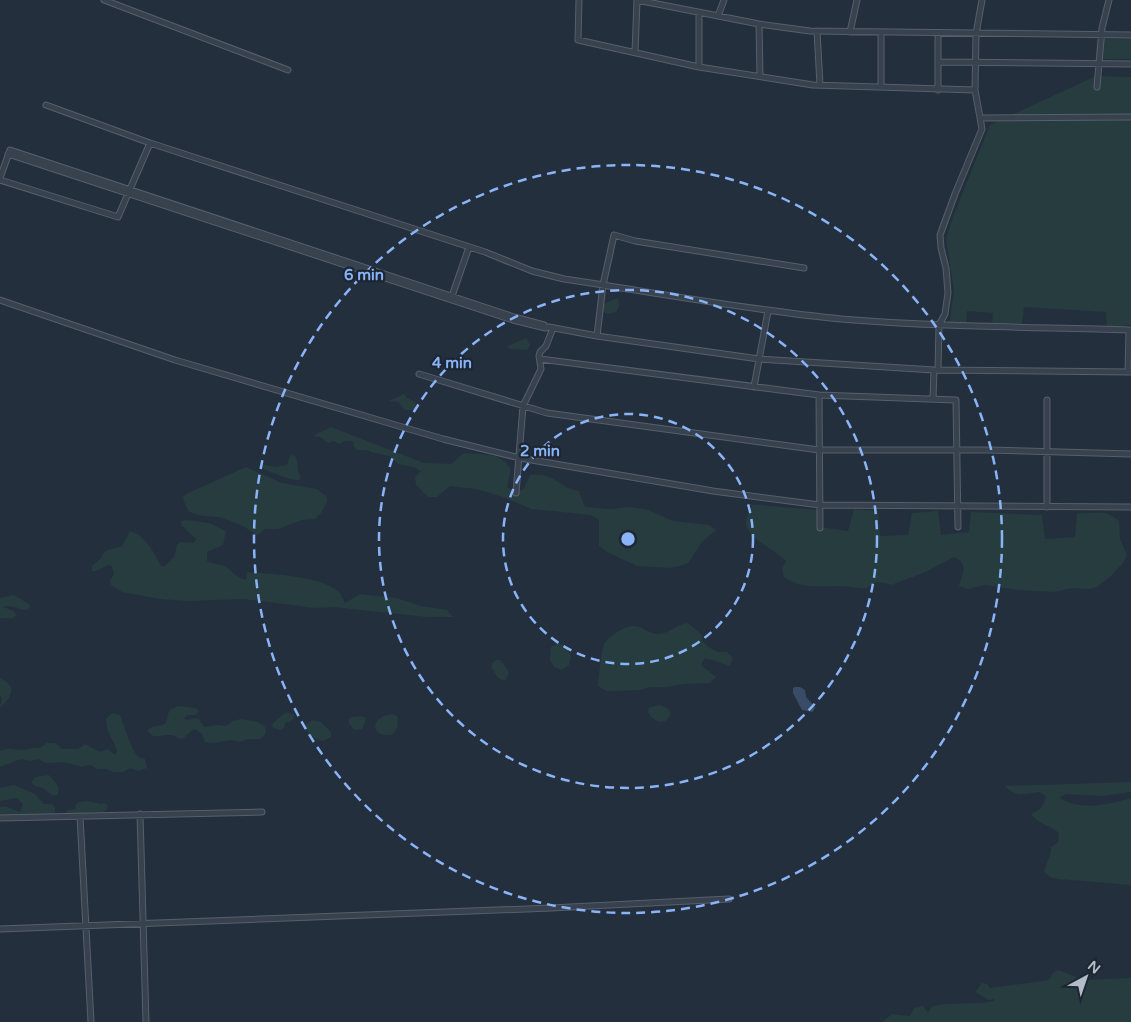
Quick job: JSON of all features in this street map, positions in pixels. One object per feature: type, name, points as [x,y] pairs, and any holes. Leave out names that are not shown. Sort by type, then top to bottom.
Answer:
[{"type":"street","points":[[104,0],[288,70]]},
{"type":"street","points":[[579,0],[578,40],[698,66],[820,85],[975,90]]},
{"type":"street","points":[[635,52],[637,0],[759,24],[818,31],[1131,35]]},
{"type":"street","points":[[718,16],[724,0]]},
{"type":"street","points":[[850,32],[857,0]]},
{"type":"street","points":[[933,399],[939,325],[945,314],[948,293],[940,235],[955,194],[982,133],[975,90],[975,63],[976,34],[982,0]]},
{"type":"street","points":[[1097,88],[1101,35],[1109,0]]},
{"type":"street","points":[[698,66],[699,13]]},
{"type":"street","points":[[759,24],[760,76]]},
{"type":"street","points":[[818,31],[820,85]]},
{"type":"street","points":[[880,32],[880,87]]},
{"type":"street","points":[[938,33],[938,90]]},
{"type":"street","points":[[939,62],[1131,64]]},
{"type":"street","points":[[46,106],[150,143],[470,247],[532,271],[564,279],[768,311],[843,319],[939,325],[1129,330],[1130,372],[936,370],[759,359],[546,328],[513,320],[452,298],[129,192],[9,152],[0,179],[118,217],[129,192],[150,143]]},
{"type":"street","points":[[980,118],[1131,117]]},
{"type":"street","points":[[597,336],[603,285],[614,235],[636,241],[804,268]]},
{"type":"street","points":[[452,298],[470,247]]},
{"type":"street","points":[[0,300],[175,360],[419,432],[520,458],[713,491],[820,505],[1131,507]]},
{"type":"street","points":[[754,387],[768,311]]},
{"type":"street","points":[[516,493],[523,406],[541,369],[540,352],[546,346],[551,328]]},
{"type":"street","points":[[540,359],[819,395],[956,400],[958,527]]},
{"type":"street","points":[[419,374],[547,413],[819,450],[1047,451],[1131,454]]},
{"type":"street","points":[[819,395],[820,528]]},
{"type":"street","points":[[1046,507],[1047,400]]},
{"type":"street","points":[[0,818],[262,812]]},
{"type":"street","points":[[140,814],[146,1022]]},
{"type":"street","points":[[80,816],[90,1022]]},
{"type":"street","points":[[0,929],[551,908],[729,899]]},
{"type":"green space","points":[[1104,39],[1131,39],[1131,59],[1103,59]]},
{"type":"green space","points":[[1096,76],[1131,77],[1131,325],[1107,328],[1106,312],[1024,307],[1022,324],[992,323],[993,313],[967,311],[966,323],[949,325],[954,291],[946,239],[954,214],[990,125]]},
{"type":"green space","points":[[618,298],[619,305],[617,311],[609,314],[601,310],[605,304]]},
{"type":"green space","points":[[526,338],[530,345],[527,350],[506,347]]},
{"type":"green space","points":[[404,394],[415,402],[414,410],[405,410],[398,402],[389,401]]},
{"type":"green space","points":[[331,427],[424,463],[451,464],[464,453],[496,457],[506,463],[511,469],[507,487],[514,491],[523,490],[530,475],[545,475],[566,487],[579,491],[585,507],[611,509],[630,507],[648,510],[673,521],[709,525],[716,530],[702,542],[688,563],[671,568],[637,566],[607,552],[599,546],[599,520],[591,515],[532,509],[476,489],[450,486],[437,497],[428,497],[416,485],[415,477],[421,471],[414,467],[398,464],[389,456],[368,450],[357,450],[354,447],[353,441],[345,441],[339,444],[334,441],[328,443],[320,437],[313,436]]},
{"type":"green space","points":[[290,455],[295,456],[297,461],[298,471],[301,476],[299,480],[259,467],[261,464],[276,467],[287,465]]},
{"type":"green space","points":[[246,467],[282,483],[317,489],[327,497],[327,502],[315,519],[302,520],[278,529],[265,529],[258,535],[221,518],[194,514],[185,505],[183,497],[186,494]]},
{"type":"green space","points":[[749,504],[818,510],[820,527],[848,531],[854,509],[878,511],[880,536],[908,535],[912,513],[938,511],[941,535],[969,532],[971,512],[1042,515],[1045,539],[1075,537],[1077,513],[1104,513],[1119,521],[1120,539],[1127,555],[1123,563],[1111,576],[1097,587],[1089,589],[1071,588],[1054,592],[1018,590],[985,585],[968,589],[959,586],[964,569],[961,561],[954,557],[923,573],[891,585],[878,582],[863,588],[803,585],[784,577],[782,569],[786,561],[756,538],[747,528],[747,516],[752,506]]},
{"type":"green space","points":[[181,521],[209,523],[226,531],[223,545],[207,552],[207,561],[230,569],[242,579],[246,580],[247,572],[306,579],[328,585],[341,594],[345,603],[360,594],[396,598],[421,606],[447,610],[453,617],[427,617],[333,607],[316,608],[243,599],[187,601],[160,599],[122,592],[111,585],[110,581],[114,574],[112,566],[108,565],[92,571],[92,566],[101,558],[105,551],[122,546],[130,531],[144,540],[161,566],[165,566],[174,557],[177,545],[180,542],[194,543],[196,539],[181,525]]},
{"type":"green space","points":[[14,595],[29,604],[30,608],[27,610],[5,606],[3,607],[14,611],[16,615],[14,618],[0,618],[0,598]]},
{"type":"green space","points":[[688,623],[701,634],[703,642],[710,648],[718,652],[727,652],[733,658],[730,666],[705,658],[701,665],[716,677],[710,683],[615,691],[606,691],[598,686],[603,647],[606,641],[613,635],[634,626],[659,634]]},
{"type":"green space","points":[[558,643],[566,646],[571,657],[569,665],[562,670],[554,667],[550,660],[551,647]]},
{"type":"green space","points":[[500,660],[509,672],[506,680],[499,678],[491,667],[492,663]]},
{"type":"green space","points":[[0,678],[10,685],[11,692],[0,708],[2,699],[0,694]]},
{"type":"green space","points":[[658,705],[666,707],[670,711],[668,719],[659,722],[653,719],[648,712],[649,708]]},
{"type":"green space","points":[[177,706],[196,708],[199,711],[196,715],[187,715],[184,718],[187,720],[196,718],[200,720],[204,727],[226,726],[233,721],[241,719],[258,722],[265,727],[266,733],[261,739],[248,739],[240,742],[231,740],[214,743],[205,742],[202,734],[195,729],[181,739],[171,735],[155,736],[147,730],[165,724],[170,710]]},
{"type":"green space","points":[[286,712],[294,715],[293,720],[285,723],[284,728],[280,730],[272,727],[273,723]]},
{"type":"green space","points":[[112,713],[120,715],[133,749],[138,756],[145,759],[147,768],[138,771],[130,768],[123,772],[114,772],[106,769],[97,769],[90,765],[81,767],[64,762],[46,763],[38,759],[30,761],[21,759],[0,767],[0,751],[40,748],[47,743],[56,743],[62,749],[78,749],[85,744],[100,752],[108,749],[115,755],[117,751],[106,724],[106,719]]},
{"type":"green space","points":[[392,714],[397,716],[397,729],[391,735],[378,733],[375,725],[378,720]]},
{"type":"green space","points":[[362,716],[366,718],[362,729],[354,730],[349,723],[349,719]]},
{"type":"green space","points":[[312,720],[321,722],[331,732],[331,737],[323,741],[312,736],[306,725]]},
{"type":"green space","points":[[49,775],[59,789],[57,795],[53,796],[43,788],[32,783],[36,777]]},
{"type":"green space","points":[[1131,782],[1131,792],[1101,796],[1066,794],[1059,798],[1086,806],[1104,805],[1131,798],[1131,885],[1050,877],[1044,871],[1051,847],[1058,842],[1059,833],[1037,820],[1031,814],[1041,807],[1046,796],[1039,792],[1017,794],[1005,786]]},
{"type":"green space","points":[[14,785],[35,794],[44,804],[52,804],[55,807],[55,812],[47,815],[0,820],[0,807],[20,812],[23,804],[17,798],[0,801],[0,788]]},
{"type":"green space","points":[[79,802],[105,803],[108,806],[107,810],[79,816],[66,814],[68,810],[76,809],[75,805]]},
{"type":"green space","points":[[1058,970],[1085,980],[1131,978],[1131,1022],[882,1022],[892,1014],[910,1016],[914,1008],[923,1006],[928,1013],[932,1006],[994,1001],[994,999],[989,1000],[975,992],[982,983],[987,984],[990,988],[1049,980],[1053,973]]},
{"type":"water","points":[[793,688],[805,690],[806,697],[815,707],[813,712],[802,710],[793,693]]}]
